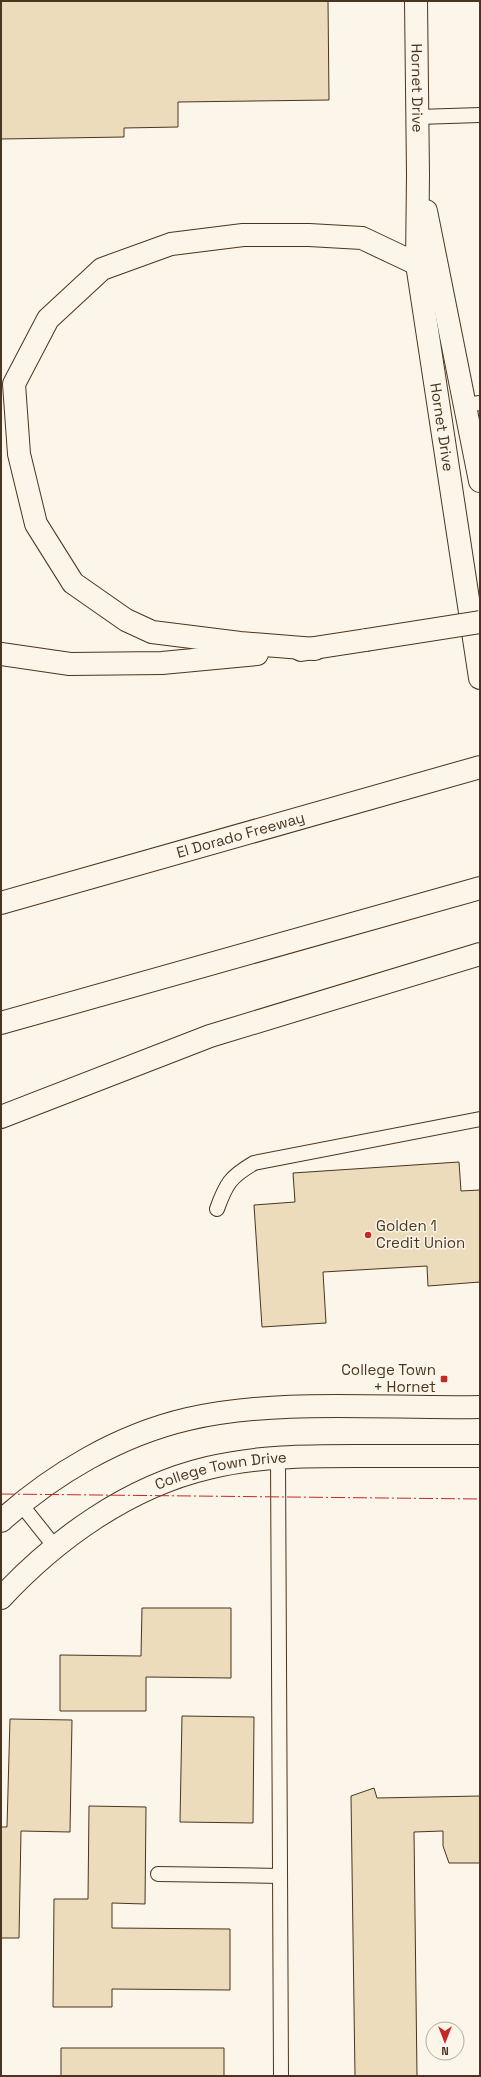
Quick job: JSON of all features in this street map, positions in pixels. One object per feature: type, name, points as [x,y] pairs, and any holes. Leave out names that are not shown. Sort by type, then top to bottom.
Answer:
[{"type":"main road","name":"Hornet Drive","points":[[416,1],[418,117],[417,264],[480,678]]},
{"type":"main road","name":"Hornet Drive","points":[[418,175],[472,404],[480,481]]},
{"type":"main road","points":[[315,649],[240,643],[152,632],[126,620],[73,583],[36,524],[19,454],[14,384],[48,318],[102,269],[171,244],[243,235],[309,235],[362,238],[417,264]]},
{"type":"main road","points":[[1,654],[70,664],[162,663],[315,649],[480,622]]},
{"type":"main road","name":"El Dorado Freeway","points":[[1,903],[480,767]]},
{"type":"main road","points":[[1,1023],[480,888]]},
{"type":"main road","points":[[1,1117],[210,1036],[479,954]]},
{"type":"main road","points":[[1,1521],[20,1503],[85,1460],[120,1442],[154,1428],[187,1419],[224,1412],[302,1407],[480,1407]]},
{"type":"main road","name":"College Town Drive","points":[[1,1598],[26,1571],[86,1524],[130,1498],[170,1481],[208,1468],[278,1457],[480,1456]]},
{"type":"lane","points":[[418,117],[480,116]]},
{"type":"lane","points":[[217,1209],[224,1190],[234,1176],[254,1163],[480,1120]]},
{"type":"lane","points":[[278,1457],[280,2076]]},
{"type":"lane","points":[[20,1503],[55,1547]]},
{"type":"lane","points":[[158,1874],[280,1876]]},
{"type":"building","points":[[1,1],[328,1],[329,100],[178,102],[178,127],[124,128],[124,137],[1,139]]},
{"type":"building","name":"Golden 1 Credit Union","points":[[459,1162],[461,1191],[480,1190],[480,1282],[428,1286],[427,1266],[323,1272],[326,1323],[262,1327],[254,1205],[295,1202],[293,1173]]},
{"type":"building","points":[[142,1608],[231,1608],[231,1678],[146,1677],[146,1711],[60,1711],[60,1655],[141,1656]]},
{"type":"building","points":[[182,1716],[254,1717],[253,1823],[180,1822]]},
{"type":"building","points":[[10,1719],[72,1720],[70,1832],[21,1831],[19,1938],[1,1938],[1,1827],[7,1827]]},
{"type":"building","points":[[374,1788],[377,1798],[480,1796],[480,1863],[449,1863],[443,1846],[443,1831],[414,1832],[417,2076],[355,2076],[351,1796]]},
{"type":"building","points":[[89,1806],[146,1807],[145,1904],[112,1903],[112,1928],[230,1929],[230,1990],[112,1989],[112,2007],[53,2007],[54,1899],[88,1899]]},
{"type":"building","points":[[61,2048],[224,2048],[224,2076],[61,2076]]},
{"type":"power","points":[[1,1494],[480,1499]]},
{"type":"place","name":"Golden 1 Credit Union","points":[[368,1235]]},
{"type":"place","name":"College Town + Hornet","points":[[444,1379]]}]
